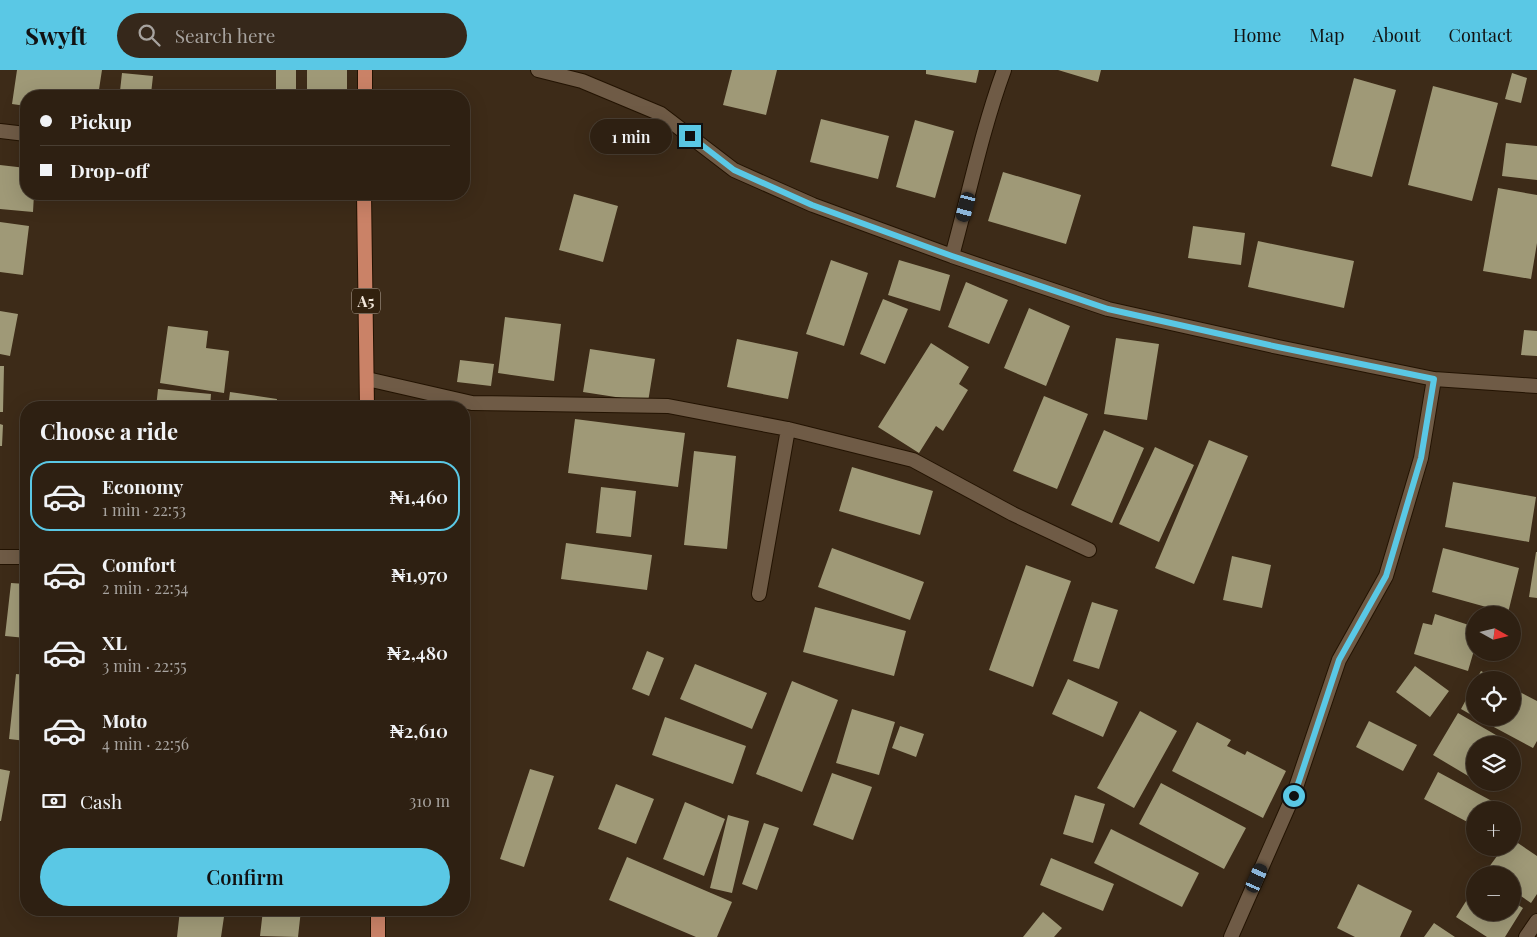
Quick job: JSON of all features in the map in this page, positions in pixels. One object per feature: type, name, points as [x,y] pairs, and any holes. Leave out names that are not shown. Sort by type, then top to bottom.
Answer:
[{"type":"highway","points":[[365,70],[365,90]]},
{"type":"highway","name":"A5","points":[[364,200],[367,401]]},
{"type":"highway","points":[[378,916],[378,937]]},
{"type":"street","points":[[538,70],[582,81],[661,114],[734,170],[804,202],[952,256],[1108,309],[1434,379],[1537,386]]},
{"type":"street","points":[[952,256],[991,105],[1004,70]]},
{"type":"street","points":[[0,131],[20,133]]},
{"type":"street","points":[[367,379],[463,401]]},
{"type":"street","points":[[1231,937],[1294,796],[1339,660],[1386,576],[1421,458],[1434,379]]},
{"type":"street","points":[[470,403],[668,406],[788,429],[913,460],[1013,514],[1089,550]]},
{"type":"street","points":[[759,594],[788,429]]},
{"type":"street","points":[[0,557],[20,557]]},
{"type":"street","points":[[1526,937],[1537,921]]},
{"type":"building","points":[[17,70],[102,70],[99,90],[20,90],[20,105],[12,104]]},
{"type":"building","points":[[276,70],[296,70],[296,90],[276,90]]},
{"type":"building","points":[[307,70],[347,70],[347,90],[307,90]]},
{"type":"building","points":[[732,70],[777,70],[766,115],[723,105]]},
{"type":"building","points":[[926,70],[979,70],[976,83],[926,74]]},
{"type":"building","points":[[1058,70],[1101,70],[1098,82]]},
{"type":"building","points":[[122,73],[153,76],[151,90],[120,90]]},
{"type":"building","points":[[1512,73],[1527,78],[1521,103],[1505,99]]},
{"type":"building","points":[[1354,78],[1396,90],[1372,177],[1331,166]]},
{"type":"building","points":[[1433,86],[1498,103],[1472,201],[1408,185]]},
{"type":"building","points":[[821,119],[889,136],[878,179],[810,162]]},
{"type":"building","points":[[915,120],[954,131],[935,198],[896,187]]},
{"type":"building","points":[[1506,143],[1537,146],[1537,180],[1502,176]]},
{"type":"building","points":[[0,165],[20,167],[20,200],[34,200],[33,212],[0,209]]},
{"type":"building","points":[[1003,172],[1081,195],[1066,244],[988,221]]},
{"type":"building","points":[[1498,188],[1537,195],[1537,243],[1531,279],[1483,271]]},
{"type":"building","points":[[574,194],[618,206],[603,262],[559,250]]},
{"type":"building","points":[[0,222],[29,226],[23,275],[0,272]]},
{"type":"building","points":[[1193,226],[1245,233],[1241,265],[1188,258]]},
{"type":"building","points":[[1258,241],[1354,261],[1344,308],[1248,287]]},
{"type":"building","points":[[831,260],[868,273],[844,346],[806,334]]},
{"type":"building","points":[[899,260],[950,275],[940,311],[888,295]]},
{"type":"building","points":[[966,282],[1008,300],[989,344],[948,327]]},
{"type":"building","points":[[883,299],[908,309],[885,364],[860,354]]},
{"type":"building","points":[[1029,308],[1070,326],[1046,386],[1004,368]]},
{"type":"building","points":[[0,311],[18,314],[10,356],[0,354]]},
{"type":"building","points":[[505,317],[561,324],[554,381],[498,373]]},
{"type":"building","points":[[168,326],[208,331],[206,348],[229,351],[224,393],[160,383]]},
{"type":"building","points":[[1524,330],[1537,331],[1537,356],[1521,355]]},
{"type":"building","points":[[1116,338],[1159,344],[1147,420],[1104,414]]},
{"type":"building","points":[[737,339],[798,352],[788,399],[727,387]]},
{"type":"building","points":[[931,343],[969,367],[959,384],[968,390],[943,431],[936,426],[919,453],[878,427]]},
{"type":"building","points":[[590,349],[655,359],[648,402],[583,392]]},
{"type":"building","points":[[460,360],[494,364],[491,386],[457,382]]},
{"type":"building","points":[[0,366],[4,366],[3,412],[0,412]]},
{"type":"building","points":[[158,389],[211,394],[210,401],[157,401]]},
{"type":"building","points":[[230,392],[277,399],[277,401],[229,401]]},
{"type":"building","points":[[1044,396],[1088,414],[1057,489],[1013,471]]},
{"type":"building","points":[[575,419],[685,433],[678,487],[568,473]]},
{"type":"building","points":[[0,424],[3,425],[2,446],[0,446]]},
{"type":"building","points":[[1104,430],[1144,448],[1112,523],[1071,505]]},
{"type":"building","points":[[1209,440],[1248,456],[1194,584],[1155,568]]},
{"type":"building","points":[[1155,447],[1194,465],[1159,542],[1119,524]]},
{"type":"building","points":[[694,451],[736,456],[727,549],[684,545]]},
{"type":"building","points":[[852,467],[933,491],[920,535],[839,511]]},
{"type":"building","points":[[1453,482],[1536,497],[1529,542],[1445,527]]},
{"type":"building","points":[[601,487],[636,491],[631,537],[596,533]]},
{"type":"building","points":[[566,543],[652,555],[647,590],[561,579]]},
{"type":"building","points":[[832,548],[924,582],[910,620],[818,587]]},
{"type":"building","points":[[1443,548],[1519,568],[1510,606],[1483,606],[1432,592]]},
{"type":"building","points":[[1537,552],[1537,598],[1529,597]]},
{"type":"building","points":[[1232,556],[1271,565],[1262,608],[1223,600]]},
{"type":"building","points":[[1026,565],[1071,581],[1033,687],[989,670]]},
{"type":"building","points":[[11,583],[20,584],[20,637],[5,636]]},
{"type":"building","points":[[1092,602],[1118,610],[1099,669],[1073,661]]},
{"type":"building","points":[[815,607],[906,631],[894,676],[803,652]]},
{"type":"building","points":[[1435,614],[1466,624],[1466,661],[1471,661],[1468,671],[1414,654],[1423,623],[1432,625]]},
{"type":"building","points":[[647,651],[664,658],[649,696],[632,689]]},
{"type":"building","points":[[695,664],[767,693],[752,729],[680,699]]},
{"type":"building","points":[[1415,666],[1449,691],[1430,717],[1396,692]]},
{"type":"building","points":[[16,674],[20,674],[20,740],[9,739]]},
{"type":"building","points":[[1068,679],[1118,702],[1103,737],[1052,714]]},
{"type":"building","points":[[792,681],[838,700],[802,792],[756,774]]},
{"type":"building","points":[[1521,693],[1537,701],[1537,741],[1533,748],[1521,742],[1521,736],[1511,736],[1492,726],[1521,726]]},
{"type":"building","points":[[1466,700],[1466,712],[1461,709]]},
{"type":"building","points":[[852,709],[895,722],[879,775],[836,763]]},
{"type":"building","points":[[1140,711],[1177,731],[1134,808],[1097,788]]},
{"type":"building","points":[[1458,713],[1466,718],[1466,726],[1480,726],[1498,736],[1466,736],[1466,775],[1433,755]]},
{"type":"building","points":[[665,717],[746,746],[733,784],[652,755]]},
{"type":"building","points":[[1369,721],[1417,745],[1403,771],[1356,747]]},
{"type":"building","points":[[1197,722],[1231,740],[1227,746],[1245,755],[1247,751],[1286,771],[1263,818],[1172,771]]},
{"type":"building","points":[[900,726],[924,734],[916,757],[892,748]]},
{"type":"building","points":[[0,769],[10,771],[1,821],[0,821]]},
{"type":"building","points":[[530,769],[554,776],[524,867],[500,859]]},
{"type":"building","points":[[1438,772],[1466,787],[1466,791],[1473,791],[1492,801],[1466,801],[1466,821],[1424,799]]},
{"type":"building","points":[[832,773],[872,787],[853,840],[813,825]]},
{"type":"building","points":[[1161,783],[1246,828],[1224,869],[1139,824]]},
{"type":"building","points":[[616,784],[654,799],[636,844],[598,829]]},
{"type":"building","points":[[1075,795],[1105,804],[1093,843],[1063,834]]},
{"type":"building","points":[[685,802],[725,819],[704,876],[663,859]]},
{"type":"building","points":[[728,815],[749,821],[732,893],[710,888]]},
{"type":"building","points":[[764,823],[779,828],[757,890],[742,884]]},
{"type":"building","points":[[1111,829],[1199,873],[1182,907],[1094,863]]},
{"type":"building","points":[[1521,845],[1537,856],[1537,894],[1531,903],[1521,896],[1521,866],[1490,866],[1497,856],[1521,856]]},
{"type":"building","points":[[627,857],[732,902],[717,937],[696,937],[609,900]]},
{"type":"building","points":[[1051,858],[1114,884],[1103,911],[1040,885]]},
{"type":"building","points":[[1358,884],[1412,911],[1400,937],[1355,937],[1337,928]]},
{"type":"building","points":[[1466,901],[1466,921],[1515,921],[1505,937],[1487,937],[1456,917]]},
{"type":"building","points":[[1043,912],[1062,928],[1054,937],[1023,937]]},
{"type":"building","points":[[179,916],[224,916],[221,937],[177,937]]},
{"type":"building","points":[[262,916],[300,916],[298,937],[260,936]]},
{"type":"building","points":[[1434,923],[1455,937],[1424,937]]},
{"type":"route","points":[[690,136],[734,170],[812,205],[952,256],[1108,309],[1434,379],[1421,458],[1386,576],[1339,660],[1294,796]]}]
